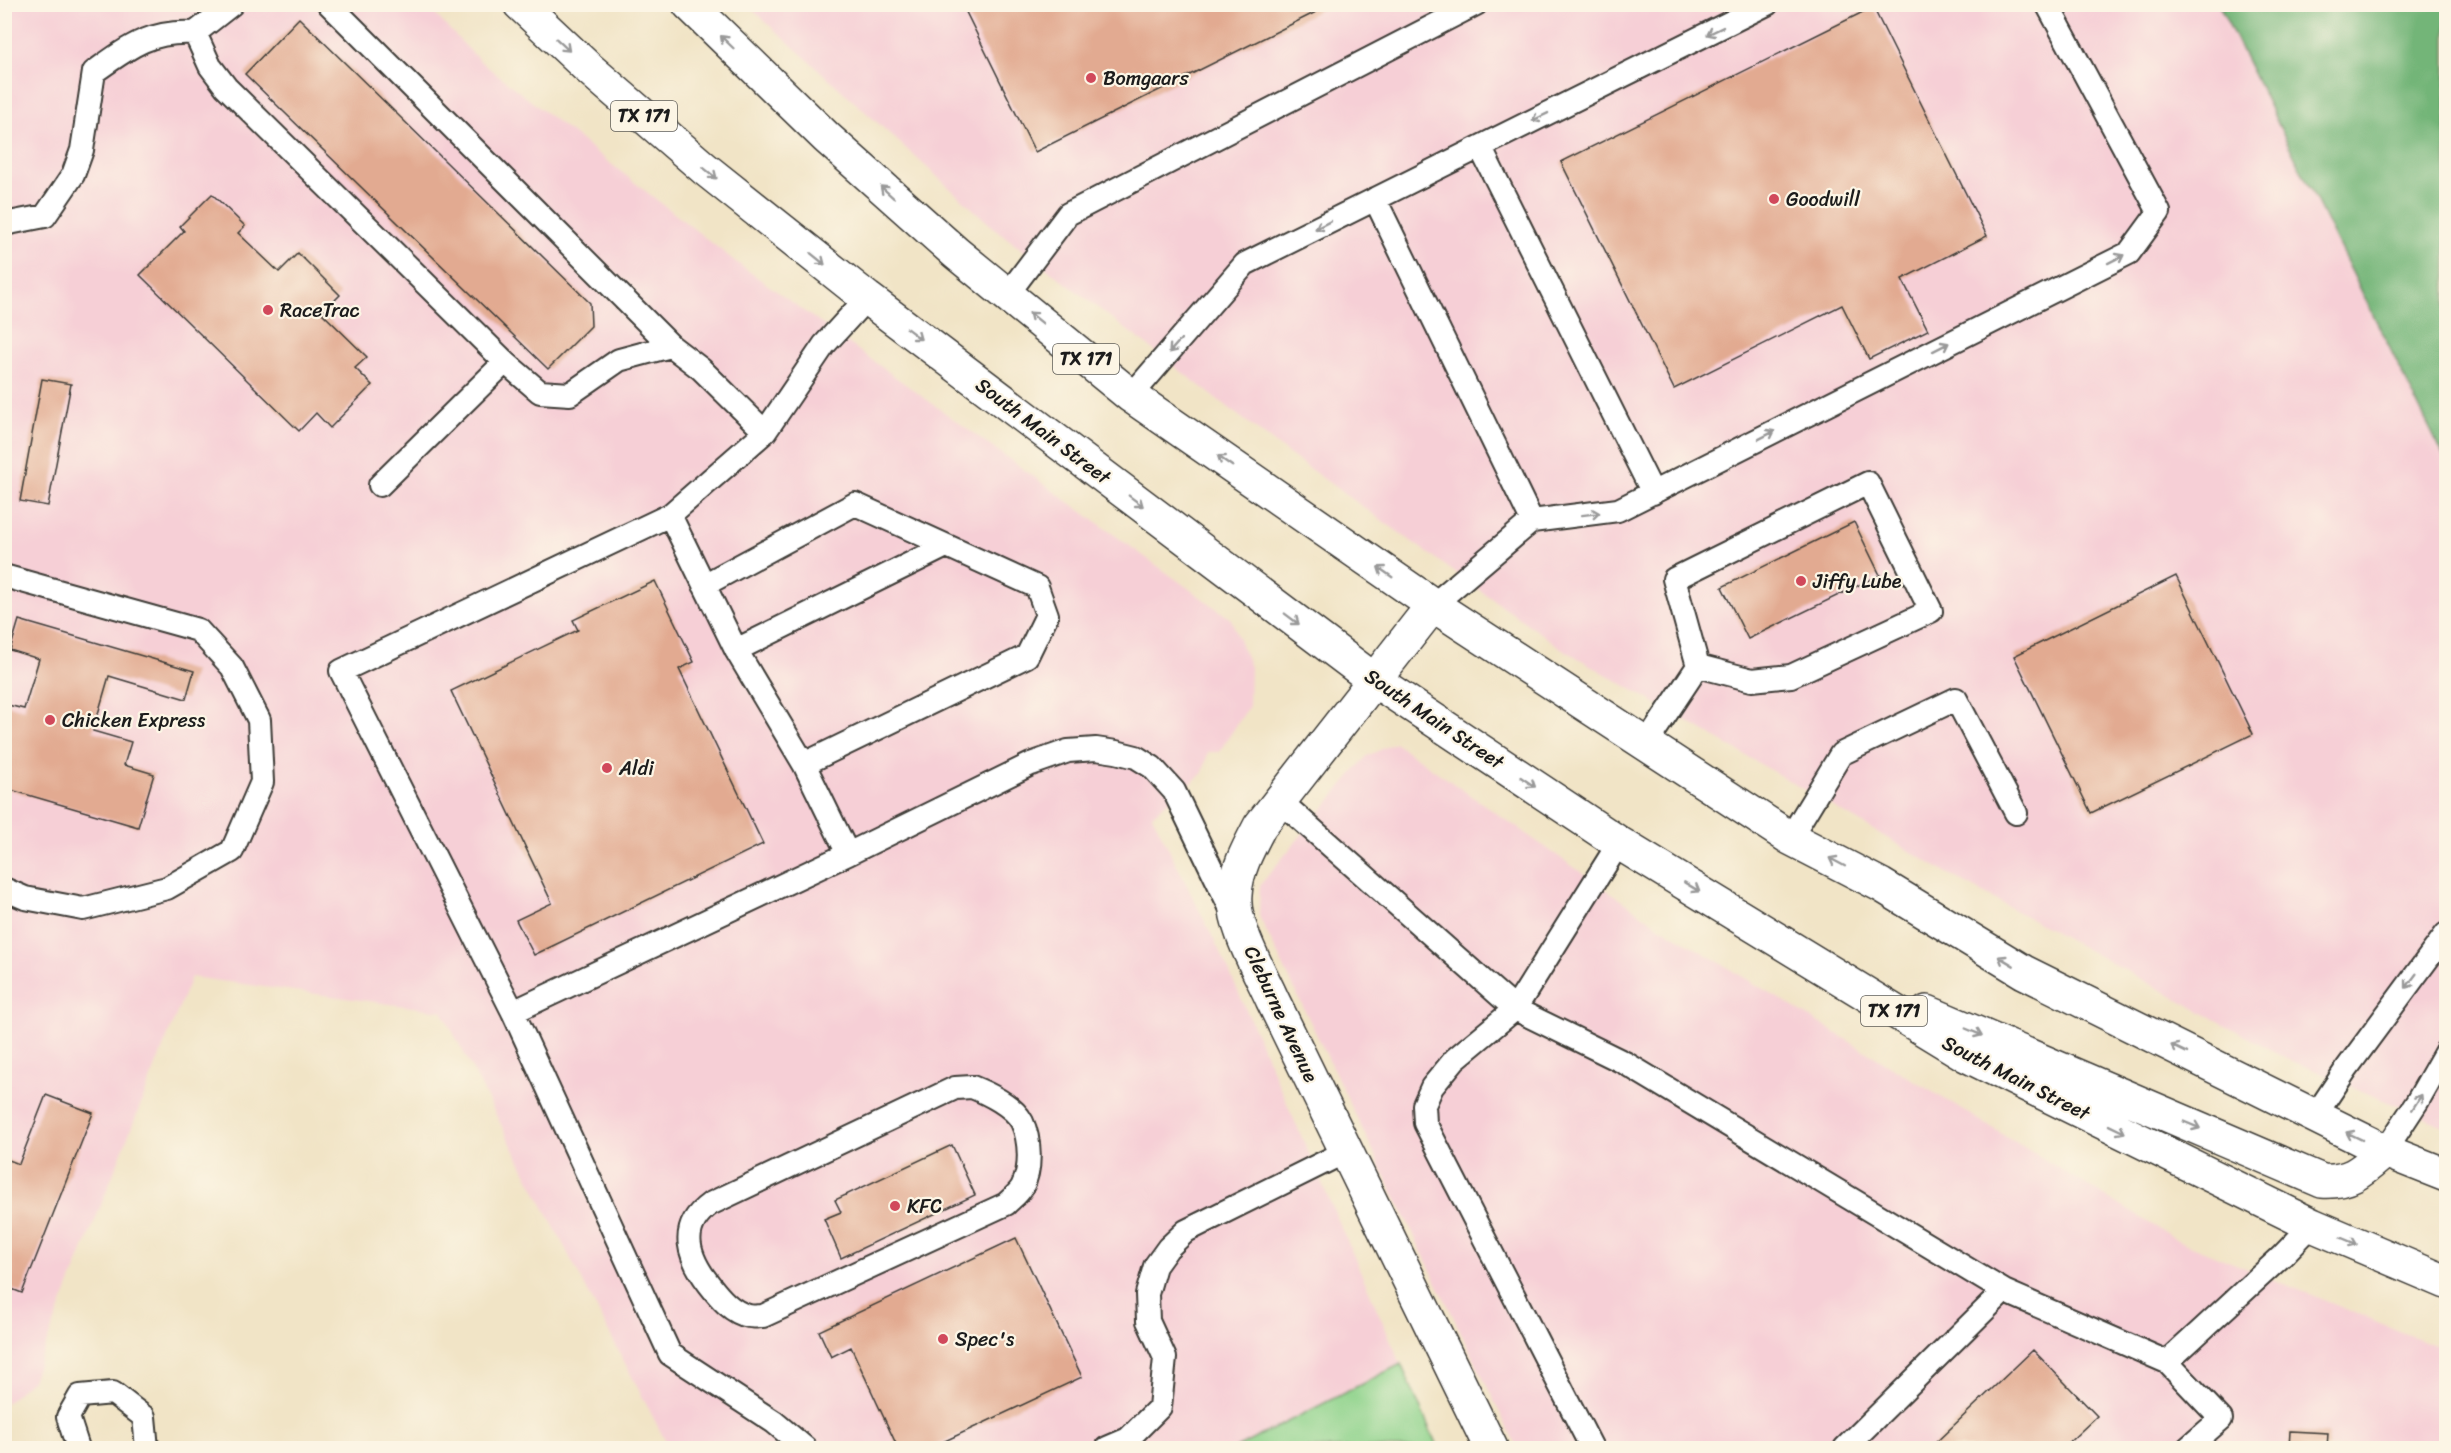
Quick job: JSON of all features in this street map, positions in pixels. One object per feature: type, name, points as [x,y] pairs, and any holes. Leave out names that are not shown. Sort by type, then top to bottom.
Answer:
[{"type":"main road","name":"South Main Street","points":[[520,4],[586,66],[705,169],[867,298],[1374,680],[1619,843],[1966,1055],[2312,1225],[2446,1282]]},
{"type":"main road","name":"TX 171","points":[[689,4],[827,138],[956,253],[1131,396],[1433,605],[1790,838],[1881,885],[2024,972],[2385,1151],[2446,1175]]},
{"type":"main road","name":"Cleburne Avenue","points":[[1433,605],[1260,826],[1244,856],[1234,896],[1240,928],[1272,999],[1491,1449]]},
{"type":"main road","points":[[1824,968],[2322,1181],[2339,1182],[2361,1172],[2385,1151]]},
{"type":"lane","points":[[4,224],[45,216],[73,175],[82,150],[94,72],[121,52],[152,36],[174,32],[195,33],[232,4]]},
{"type":"lane","points":[[329,4],[671,346],[700,369],[765,432]]},
{"type":"lane","points":[[1007,295],[1068,214],[1476,4]]},
{"type":"lane","points":[[1131,396],[1245,264],[1767,4]]},
{"type":"lane","points":[[1433,605],[1532,521],[1618,510],[2129,253],[2159,212],[2047,4]]},
{"type":"lane","points":[[195,33],[210,66],[226,87],[505,362],[540,392],[570,393],[619,360],[671,346]]},
{"type":"lane","points":[[1480,147],[1653,493]]},
{"type":"lane","points":[[1376,199],[1532,521]]},
{"type":"lane","points":[[805,1449],[774,1422],[670,1354],[513,1012],[341,671],[670,515],[765,432],[824,345],[867,298]]},
{"type":"lane","points":[[380,485],[505,362]]},
{"type":"lane","points":[[1646,744],[1698,666],[1674,579],[1868,483],[1931,611],[1791,676],[1752,680],[1698,666]]},
{"type":"lane","points":[[704,585],[855,504],[1037,587],[1047,615],[1027,656],[804,764]]},
{"type":"lane","points":[[670,515],[736,650],[804,764],[848,854]]},
{"type":"lane","points":[[736,650],[946,546]]},
{"type":"lane","points":[[4,576],[198,630],[232,667],[259,720],[262,782],[232,851],[167,888],[83,909],[26,898],[4,889]]},
{"type":"lane","points":[[1790,838],[1841,754],[1956,699],[2016,813]]},
{"type":"lane","points":[[513,1012],[848,854],[1031,764],[1068,751],[1096,749],[1136,757],[1174,791],[1240,928]]},
{"type":"lane","points":[[1279,800],[1515,1009],[1624,1063],[2004,1290],[2167,1362],[2221,1419],[2188,1449]]},
{"type":"lane","points":[[1592,1449],[1425,1123],[1424,1105],[1432,1087],[1455,1059],[1515,1009],[1619,843]]},
{"type":"lane","points":[[2315,1116],[2347,1068],[2446,934]]},
{"type":"lane","points":[[2385,1151],[2417,1102],[2446,1051]]},
{"type":"lane","points":[[972,1087],[986,1093],[1002,1102],[1021,1120],[1028,1146],[1028,1169],[1022,1187],[1006,1204],[763,1316],[748,1316],[728,1305],[694,1264],[689,1250],[690,1234],[700,1211],[710,1204],[955,1088],[972,1087]]},
{"type":"lane","points":[[1107,1449],[1128,1439],[1160,1407],[1165,1358],[1148,1321],[1147,1294],[1155,1266],[1168,1248],[1186,1231],[1347,1150]]},
{"type":"lane","points":[[2167,1362],[2282,1256],[2312,1225]]},
{"type":"lane","points":[[1845,1449],[2004,1290]]},
{"type":"lane","points":[[78,1449],[68,1417],[80,1396],[112,1394],[144,1417],[147,1449]]},
{"type":"shaded area","points":[[5,5],[426,5],[480,61],[736,262],[1231,619],[1250,667],[1249,706],[1219,752],[1208,752],[1203,773],[1152,815],[1226,964],[1401,1364],[1236,1448],[669,1448],[442,1011],[191,977],[32,1380],[5,1404]]},
{"type":"shaded area","points":[[747,5],[2219,5],[2446,461],[2446,1127],[2288,1059],[1952,876],[1561,648],[1286,452],[994,228]]},
{"type":"shaded area","points":[[1395,743],[1659,926],[2179,1241],[2446,1350],[2446,1448],[1517,1448],[1259,916],[1260,885],[1367,756]]},
{"type":"green space","points":[[2219,5],[2446,5],[2446,461]]},
{"type":"green space","points":[[1401,1364],[1438,1448],[1236,1448]]},
{"type":"building","name":"Bomgaars","points":[[962,4],[1332,4],[1035,152]]},
{"type":"building","name":"Goodwill","points":[[1873,7],[1987,236],[1902,279],[1928,330],[1869,359],[1842,305],[1674,389],[1561,162]]},
{"type":"building","points":[[299,18],[590,303],[591,326],[548,369],[245,74]]},
{"type":"building","points":[[212,194],[245,226],[238,233],[279,272],[298,253],[340,295],[322,313],[367,357],[355,368],[372,385],[330,428],[316,413],[299,431],[140,275],[184,231],[180,226]]},
{"type":"building","points":[[42,379],[71,384],[48,506],[20,501]]},
{"type":"building","name":"Jiffy Lube","points":[[1854,522],[1880,575],[1748,639],[1722,587]]},
{"type":"building","points":[[2176,576],[2253,734],[2091,813],[2014,656]]},
{"type":"building","name":"Aldi","points":[[655,581],[694,662],[679,669],[763,844],[534,955],[516,920],[552,903],[451,691],[578,630],[573,620]]},
{"type":"building","name":"Chicken Express","points":[[19,620],[194,671],[186,699],[109,676],[93,731],[131,742],[124,765],[154,774],[138,827],[4,788],[4,704],[24,709],[39,659],[10,650]]},
{"type":"building","points":[[46,1095],[93,1113],[22,1293],[4,1286],[4,1158],[19,1164]]},
{"type":"building","name":"KFC","points":[[952,1145],[975,1195],[841,1258],[824,1219],[841,1212],[835,1200]]},
{"type":"building","name":"Spec's","points":[[1016,1238],[1082,1377],[930,1448],[898,1448],[851,1347],[831,1357],[819,1331]]},
{"type":"building","points":[[2033,1350],[2097,1416],[2063,1448],[1930,1448]]},
{"type":"building","points":[[2290,1431],[2328,1433],[2327,1448],[2289,1448]]},
{"type":"place","name":"Bomgaars","points":[[1091,78]]},
{"type":"place","name":"Goodwill","points":[[1774,199]]},
{"type":"place","name":"RaceTrac","points":[[268,310]]},
{"type":"place","name":"Jiffy Lube","points":[[1801,581]]},
{"type":"place","name":"Chicken Express","points":[[50,720]]},
{"type":"place","name":"Aldi","points":[[607,768]]},
{"type":"place","name":"KFC","points":[[895,1206]]},
{"type":"place","name":"Spec's","points":[[943,1339]]}]
